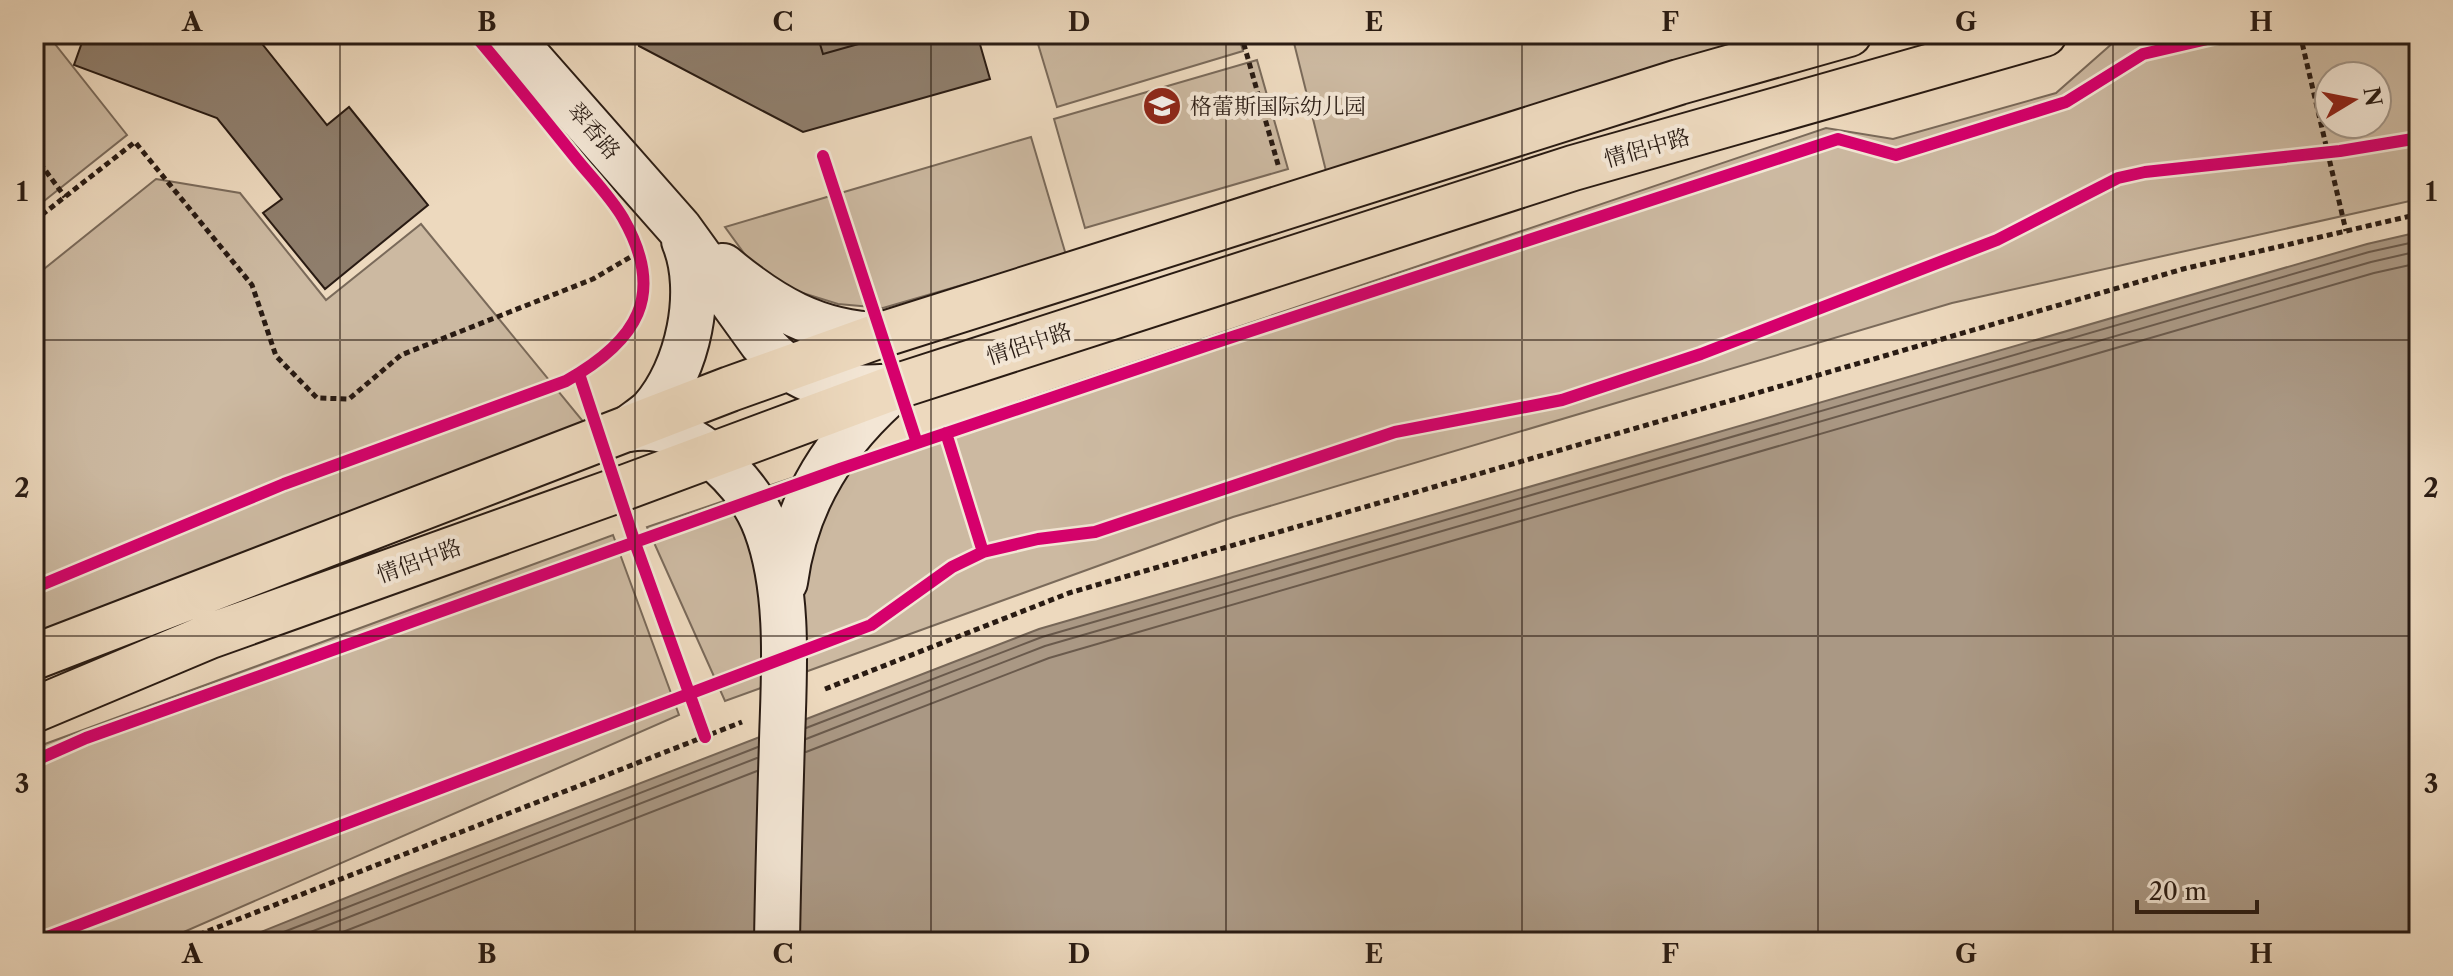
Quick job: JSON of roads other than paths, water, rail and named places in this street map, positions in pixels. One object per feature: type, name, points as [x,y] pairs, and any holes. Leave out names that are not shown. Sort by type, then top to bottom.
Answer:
[{"type":"highway","points":[[34,657],[730,389],[881,335],[1679,82],[1849,34]]},
{"type":"highway","name":"情侶中路","points":[[34,710],[210,636],[618,490],[704,450],[1573,168],[2044,34]]},
{"type":"main road","name":"翠香路","points":[[508,34],[679,228]]},
{"type":"main road","points":[[679,228],[762,343],[787,368],[810,381],[826,385],[863,388],[898,386]]},
{"type":"main road","points":[[679,228],[742,282],[772,303],[806,321],[835,331],[881,335]]},
{"type":"main road","points":[[628,429],[651,411],[665,392],[689,333],[694,287],[691,263],[679,228]]},
{"type":"main road","points":[[704,450],[711,426],[730,389],[734,367],[733,328],[715,277]]},
{"type":"main road","points":[[782,605],[791,548],[819,477],[868,411],[898,386]]},
{"type":"main road","points":[[628,429],[656,428],[678,435],[704,450],[741,486],[761,516],[775,559],[782,605],[783,706],[777,942]]},
{"type":"water","points":[[2419,232],[2419,942],[236,942],[1039,629],[2367,244]]},
{"type":"place","name":"格蕾斯国际幼儿园","points":[[1162,106]]}]
